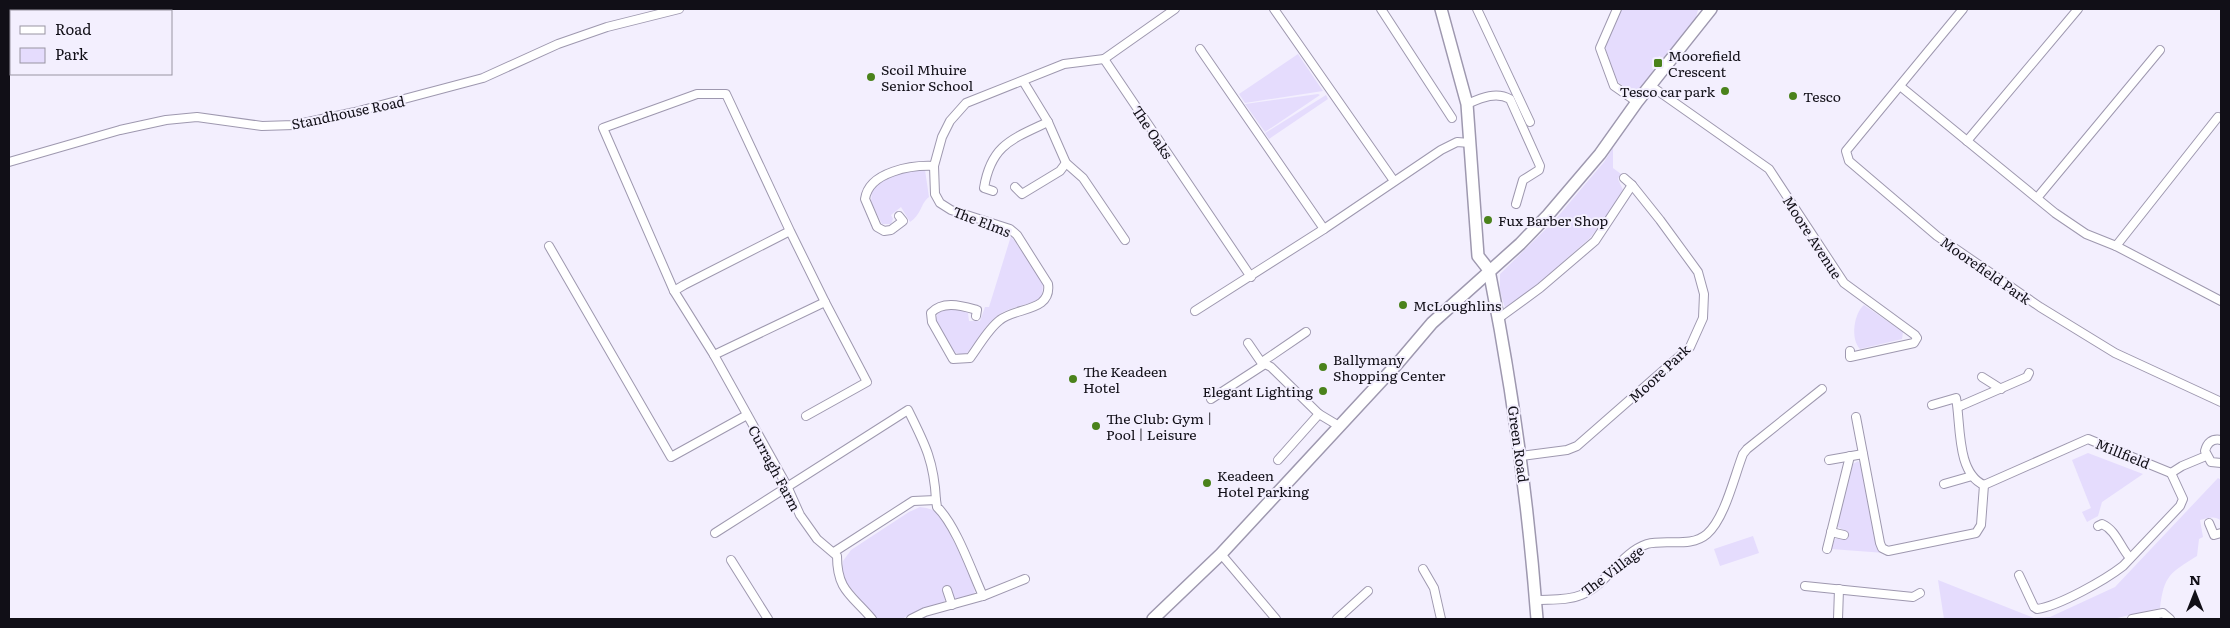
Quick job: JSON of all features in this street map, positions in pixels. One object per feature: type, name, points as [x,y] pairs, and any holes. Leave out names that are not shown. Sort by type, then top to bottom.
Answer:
[{"type":"main road","name":"Green Road","points":[[1441,9],[1467,104],[1478,256],[1489,270],[1499,318],[1521,456],[1537,619]]},
{"type":"main road","points":[[1153,619],[1221,554],[1340,426],[1432,323],[1520,244],[1548,215],[1600,154],[1637,102],[1711,9]]},
{"type":"street","name":"Standhouse Road","points":[[9,162],[120,130],[166,120],[197,117],[262,126],[294,125],[355,112],[484,78],[558,44],[649,12],[679,9]]},
{"type":"street","points":[[1104,59],[1175,9]]},
{"type":"street","points":[[1274,9],[1394,181]]},
{"type":"street","points":[[1381,9],[1452,118]]},
{"type":"street","points":[[1477,9],[1530,122]]},
{"type":"street","points":[[1617,9],[1600,48],[1614,86],[1637,102]]},
{"type":"street","name":"Moorefield Park","points":[[1963,9],[1846,150],[1849,161],[1937,236],[2040,307],[2115,353],[2221,402]]},
{"type":"street","points":[[1967,141],[2078,9]]},
{"type":"street","points":[[1200,49],[1324,229]]},
{"type":"street","points":[[2038,198],[2160,50]]},
{"type":"street","name":"The Elms","points":[[976,316],[977,310],[958,305],[945,306],[935,309],[931,313],[932,322],[953,359],[970,358],[999,321],[1009,315],[1040,304],[1048,298],[1050,292],[1048,284],[1017,235],[1010,229],[951,210],[940,203],[936,194],[934,166],[942,137],[950,121],[966,104],[1064,64],[1104,59]]},
{"type":"street","name":"The Oaks","points":[[1104,59],[1251,277]]},
{"type":"street","points":[[1023,81],[1048,122],[1066,163],[1083,178],[1125,240]]},
{"type":"street","name":"Moore Avenue","points":[[1651,86],[1769,169],[1844,283],[1917,338],[1914,343],[1848,355]]},
{"type":"street","points":[[1900,86],[2038,198],[2055,214],[2086,234],[2116,246],[2221,301]]},
{"type":"street","name":"Curragh Farm","points":[[790,231],[726,94],[697,94],[603,128],[674,291],[714,355],[788,486],[800,516],[817,539],[834,552]]},
{"type":"street","points":[[1467,104],[1493,95],[1502,95],[1510,100],[1540,166],[1539,170],[1523,180],[1516,204]]},
{"type":"street","points":[[2116,246],[2218,117]]},
{"type":"street","points":[[992,191],[984,188],[986,175],[999,149],[1012,140],[1048,122]]},
{"type":"street","points":[[1195,311],[1251,277],[1441,150],[1457,142],[1470,143]]},
{"type":"street","points":[[1015,188],[1022,194],[1060,171],[1066,163]]},
{"type":"street","points":[[899,216],[903,222],[891,230],[884,231],[878,227],[865,199],[870,186],[881,178],[902,169],[916,166],[934,166]]},
{"type":"street","name":"Moore Park","points":[[1521,456],[1567,450],[1577,446],[1690,347],[1703,318],[1704,294],[1698,272],[1632,185],[1624,178]]},
{"type":"street","points":[[1499,318],[1540,288],[1595,241],[1632,185]]},
{"type":"street","points":[[674,291],[790,231],[867,382],[806,416]]},
{"type":"street","points":[[549,246],[671,457],[747,415]]},
{"type":"street","points":[[714,355],[825,302]]},
{"type":"street","points":[[1211,399],[1306,332]]},
{"type":"street","points":[[1248,343],[1263,363],[1271,367],[1319,414],[1340,426]]},
{"type":"street","points":[[1958,407],[2001,389],[2026,377],[2029,373]]},
{"type":"street","points":[[1982,377],[2001,389]]},
{"type":"street","name":"The Village","points":[[1536,600],[1580,596],[1591,590],[1626,557],[1645,545],[1693,541],[1705,535],[1720,516],[1743,454],[1822,389]]},
{"type":"street","points":[[1856,417],[1880,543],[1882,548],[1888,551],[1976,533],[1981,525],[1984,484],[1976,482],[1972,476],[1961,444],[1956,398],[1932,404]]},
{"type":"street","points":[[716,533],[908,410],[929,453],[935,481],[937,507],[942,512],[961,547],[983,596]]},
{"type":"street","points":[[1278,460],[1319,414]]},
{"type":"street","name":"Millfield","points":[[1984,484],[2088,440],[2172,473]]},
{"type":"street","points":[[2221,440],[2213,440],[2206,447],[2206,456],[2214,463],[2221,463]]},
{"type":"street","points":[[1830,460],[1863,454]]},
{"type":"street","points":[[1827,549],[1850,456]]},
{"type":"street","points":[[2019,575],[2034,607],[2040,609],[2050,606],[2112,574],[2130,558],[2182,503],[2181,494],[2172,473],[2182,466],[2206,456]]},
{"type":"street","points":[[1944,484],[1972,476]]},
{"type":"street","points":[[872,619],[842,587],[839,578],[837,556],[834,552],[913,501],[936,500]]},
{"type":"street","points":[[2209,523],[2214,535],[2221,533]]},
{"type":"street","points":[[2098,526],[2102,524],[2110,528],[2130,558]]},
{"type":"street","points":[[1831,532],[1844,535]]},
{"type":"street","points":[[1221,554],[1276,619]]},
{"type":"street","points":[[731,560],[768,619]]},
{"type":"street","points":[[1423,568],[1434,588],[1441,619]]},
{"type":"street","points":[[911,619],[926,612],[983,596],[1025,579]]},
{"type":"street","points":[[1805,586],[1913,596],[1920,593]]},
{"type":"street","points":[[1838,619],[1839,589]]},
{"type":"street","points":[[947,590],[952,605]]},
{"type":"street","points":[[1337,619],[1368,591]]},
{"type":"street","points":[[2132,619],[2163,613],[2170,619]]},
{"type":"green space","points":[[1621,9],[1698,10],[1695,21],[1663,58],[1659,56],[1652,68],[1654,70],[1637,92],[1634,93],[1619,83],[1614,75],[1605,47]]},
{"type":"green space","points":[[1298,54],[1323,91],[1245,103],[1239,94]]},
{"type":"green space","points":[[1320,95],[1265,132],[1245,104]]},
{"type":"green space","points":[[1326,95],[1328,99],[1269,139],[1265,133]]},
{"type":"green space","points":[[1613,148],[1613,168],[1621,174],[1618,179],[1623,190],[1604,220],[1590,238],[1513,306],[1505,308],[1500,291],[1500,274],[1554,221],[1604,162]]},
{"type":"green space","points":[[925,170],[929,197],[917,216],[910,222],[901,207],[891,215],[893,219],[891,224],[882,224],[871,202],[872,190],[890,177],[911,171]]},
{"type":"green space","points":[[1011,236],[1043,282],[1042,297],[999,315],[989,324],[967,353],[962,355],[954,352],[936,320],[938,311],[957,308],[968,313],[969,321],[980,321],[985,307],[989,307]]},
{"type":"green space","points":[[1864,305],[1903,332],[1902,339],[1860,349],[1854,333],[1858,314]]},
{"type":"green space","points":[[2088,453],[2143,474],[2102,502],[2098,516],[2087,522],[2082,512],[2091,508],[2072,460]]},
{"type":"green space","points":[[1858,461],[1861,466],[1877,544],[1885,553],[1831,549],[1835,539],[1844,537],[1845,531],[1838,527],[1837,521],[1853,464]]},
{"type":"green space","points":[[2218,478],[2221,480],[2221,521],[2214,518],[2200,520],[2203,537],[2199,539],[2197,556],[2174,571],[2170,576],[2164,588],[2160,608],[2113,619],[1944,619],[1938,580],[2034,618],[2050,617],[2115,587]]},
{"type":"green space","points":[[920,507],[934,511],[942,519],[965,566],[975,593],[974,595],[957,600],[950,588],[943,590],[945,600],[943,603],[901,619],[877,619],[844,580],[843,561],[851,550],[909,512]]},
{"type":"green space","points":[[1753,536],[1759,553],[1720,566],[1714,549]]},
{"type":"place","name":"Moorefield Crescent","points":[[1658,63]]},
{"type":"place","name":"Scoil Mhuire Senior School","points":[[871,77]]},
{"type":"place","name":"Tesco car park","points":[[1725,91]]},
{"type":"place","name":"Tesco","points":[[1793,96]]},
{"type":"place","name":"Fux Barber Shop","points":[[1488,220]]},
{"type":"place","name":"McLoughlins","points":[[1403,305]]},
{"type":"place","name":"Ballymany Shopping Center","points":[[1323,367]]},
{"type":"place","name":"The Keadeen Hotel","points":[[1073,379]]},
{"type":"place","name":"Elegant Lighting","points":[[1323,391]]},
{"type":"place","name":"The Club: Gym | Pool | Leisure","points":[[1096,426]]},
{"type":"place","name":"Keadeen Hotel Parking","points":[[1207,483]]}]
